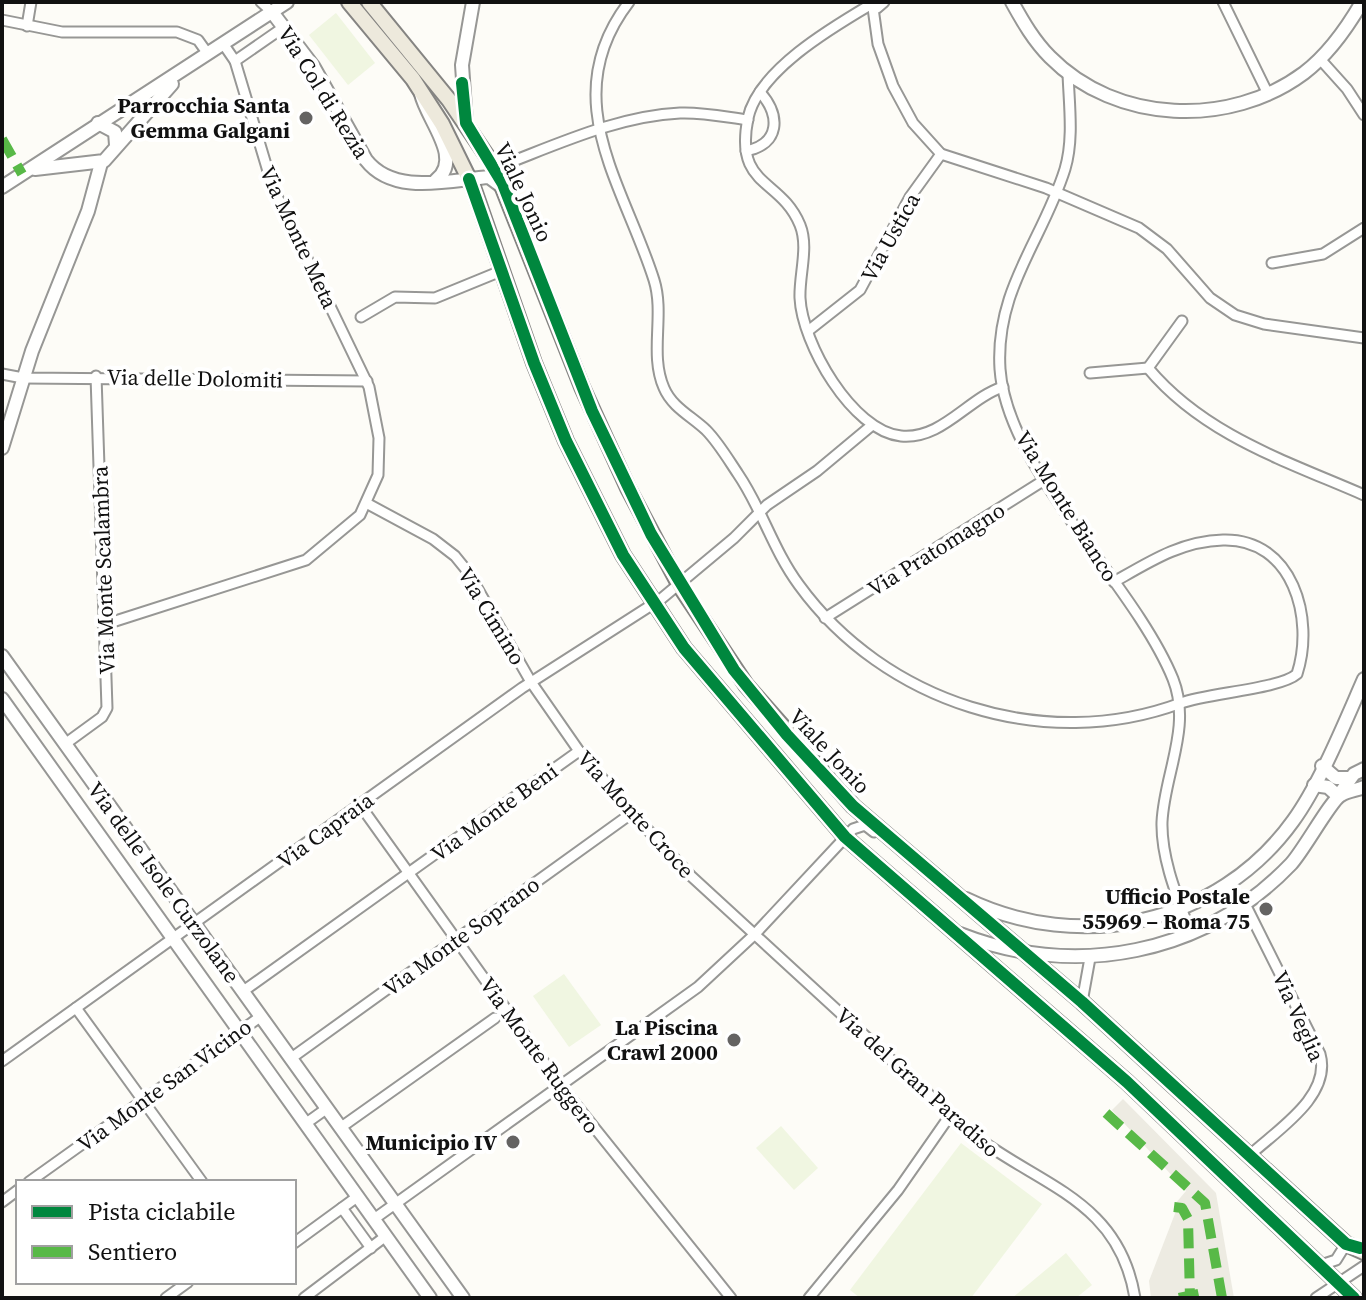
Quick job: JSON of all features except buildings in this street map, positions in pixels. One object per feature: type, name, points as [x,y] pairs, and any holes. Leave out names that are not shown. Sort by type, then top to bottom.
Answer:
[{"type":"main road","name":"Viale Jonio","points":[[349,2],[419,87],[437,115],[469,179],[566,441],[616,542],[653,605],[736,712],[845,837],[943,926],[1091,1049],[1321,1265],[1351,1297]]},
{"type":"main road","name":"Viale Jonio","points":[[369,2],[466,123],[495,168],[510,199],[592,411],[680,586],[728,661],[767,711],[853,806],[1023,950],[1250,1155],[1359,1248]]},
{"type":"street","points":[[27,26],[31,2]]},
{"type":"street","points":[[261,2],[272,12]]},
{"type":"street","points":[[2,187],[287,2]]},
{"type":"street","points":[[466,123],[462,65],[473,2]]},
{"type":"street","points":[[629,2],[599,57],[596,95],[616,189],[658,293],[658,363],[663,386],[674,404],[713,438],[739,475],[788,570],[825,618],[859,648],[908,681],[945,699],[1002,716],[1059,723],[1099,722],[1166,710],[1179,704],[1295,676],[1300,662],[1303,622],[1295,585],[1281,567],[1263,552],[1228,540],[1182,546],[1114,582]]},
{"type":"street","points":[[871,5],[880,8],[884,2]]},
{"type":"street","points":[[1012,2],[1038,44],[1068,73],[1116,99],[1161,109],[1212,111],[1268,94],[1320,59],[1362,2]]},
{"type":"street","points":[[1223,2],[1268,94]]},
{"type":"street","points":[[871,5],[812,43],[760,92],[748,120],[746,151],[754,175],[785,204],[801,230],[800,301],[808,331],[844,399],[871,426],[900,436],[922,433],[1003,387]]},
{"type":"street","points":[[871,5],[890,81],[930,145],[941,154],[954,161],[1056,193],[1149,235],[1210,298],[1230,312],[1264,324],[1364,338]]},
{"type":"street","name":"Via Col di Rezia","points":[[272,12],[313,66],[374,169],[398,182],[469,179]]},
{"type":"street","points":[[2,20],[62,32],[177,32],[198,40],[208,54]]},
{"type":"street","points":[[235,61],[284,27]]},
{"type":"street","name":"Via Monte Meta","points":[[224,45],[235,61],[273,188],[367,381],[377,420],[380,456],[368,504]]},
{"type":"street","points":[[1320,59],[1347,89],[1364,115]]},
{"type":"street","points":[[2,448],[23,378],[88,211],[97,163],[182,72]]},
{"type":"street","name":"Via Monte Bianco","points":[[1068,73],[1068,154],[1056,193],[1020,264],[1006,305],[1000,344],[1003,387],[1021,437],[1157,647],[1173,680],[1179,704],[1177,743],[1162,821],[1165,847],[1191,934]]},
{"type":"street","points":[[419,87],[424,110],[448,158],[445,173],[436,180]]},
{"type":"street","points":[[746,151],[766,145],[775,131],[773,113],[760,92]]},
{"type":"street","points":[[495,168],[601,129],[678,113],[748,120]]},
{"type":"street","points":[[98,123],[115,132],[116,145]]},
{"type":"street","points":[[84,133],[80,149],[97,163]]},
{"type":"street","name":"Via Ustica","points":[[808,331],[842,307],[862,287],[941,154]]},
{"type":"street","points":[[31,169],[97,163]]},
{"type":"street","points":[[469,179],[491,177],[510,199]]},
{"type":"street","points":[[1272,263],[1323,254],[1364,228]]},
{"type":"street","points":[[361,317],[395,297],[432,298],[501,271]]},
{"type":"street","points":[[1090,373],[1148,368],[1182,321]]},
{"type":"street","points":[[1148,368],[1171,395],[1231,438],[1364,495]]},
{"type":"street","name":"Via delle Dolomiti","points":[[2,374],[23,378],[96,376],[367,381]]},
{"type":"street","name":"Via Monte Scalambra","points":[[65,744],[106,711],[96,376]]},
{"type":"street","name":"Via Capraia","points":[[2,1061],[531,682],[680,586],[760,513],[871,426]]},
{"type":"street","name":"Via Pratomagno","points":[[825,618],[1046,479]]},
{"type":"street","points":[[103,625],[298,564],[344,531],[368,504]]},
{"type":"street","name":"Via Cimino","points":[[368,504],[433,539],[455,556],[468,572],[531,682]]},
{"type":"street","name":"Via delle Isole Curzolane","points":[[2,656],[463,1298]]},
{"type":"street","points":[[958,895],[1009,916],[1076,928],[1136,923],[1182,909],[1228,883],[1261,856],[1294,820],[1364,679]]},
{"type":"street","name":"Via Monte Croce","points":[[531,682],[579,751],[632,813],[691,876],[754,935]]},
{"type":"street","name":"Via delle Isole Curzolane","points":[[2,699],[430,1298]]},
{"type":"street","name":"Via Monte Beni","points":[[242,992],[579,751]]},
{"type":"street","points":[[1322,766],[1336,778],[1350,778]]},
{"type":"street","points":[[943,926],[978,941],[1090,958],[1146,948],[1191,934],[1244,902],[1298,856],[1350,778],[1364,769]]},
{"type":"street","points":[[1314,785],[1328,787],[1338,796]]},
{"type":"street","points":[[1338,796],[1364,787]]},
{"type":"street","name":"Via Monte Ruggero","points":[[360,805],[561,1086],[731,1298]]},
{"type":"street","name":"Via Monte Soprano","points":[[290,1059],[632,813]]},
{"type":"street","points":[[374,1219],[698,987],[754,935],[858,826],[865,825],[894,843]]},
{"type":"street","name":"Via Veglia","points":[[1244,902],[1320,1054],[1323,1068],[1321,1081],[1311,1097],[1250,1155]]},
{"type":"street","name":"Via del Gran Paradiso","points":[[754,935],[951,1114],[1012,1163],[1085,1205],[1109,1235],[1130,1278],[1135,1298]]},
{"type":"street","points":[[1082,1002],[1090,958]]},
{"type":"street","points":[[76,1008],[201,1180]]},
{"type":"street","name":"Via Monte San Vicino","points":[[32,1180],[260,1017]]},
{"type":"street","points":[[340,1128],[495,1018]]},
{"type":"street","points":[[305,1124],[326,1109]]},
{"type":"street","points":[[809,1298],[867,1229],[951,1114]]},
{"type":"street","points":[[296,1242],[357,1197]]},
{"type":"street","points":[[342,1208],[371,1248]]},
{"type":"street","points":[[304,1298],[386,1236]]},
{"type":"street","points":[[1321,1265],[1359,1248]]},
{"type":"street","points":[[1316,1298],[1364,1266]]},
{"type":"street","points":[[166,1298],[185,1284]]},
{"type":"green space","points":[[336,13],[375,63],[348,85],[309,35]]},
{"type":"green space","points":[[564,974],[601,1025],[569,1047],[533,996]]},
{"type":"green space","points":[[781,1126],[818,1168],[794,1190],[756,1148]]},
{"type":"green space","points":[[961,1143],[1042,1204],[971,1298],[860,1298],[850,1290]]},
{"type":"green space","points":[[1066,1253],[1092,1285],[1076,1298],[1012,1298]]},
{"type":"shaded area","points":[[1123,1099],[1216,1193],[1234,1298],[1151,1298],[1149,1281],[1176,1211],[1175,1204],[1186,1191],[1112,1110]]},
{"type":"marked path","points":[[2,139],[22,174]]},
{"type":"marked path","points":[[1106,1113],[1205,1203],[1222,1298]]},
{"type":"marked path","points":[[1174,1207],[1182,1208],[1188,1219],[1190,1298]]},
{"type":"marked path","points":[[1179,1298],[1203,1293],[1204,1298]]},
{"type":"cycle path","points":[[462,83],[466,123],[503,184],[592,411],[651,534],[734,670],[787,735],[853,806],[1082,1002],[1346,1244],[1360,1248]]},
{"type":"cycle path","points":[[469,179],[534,363],[566,441],[623,555],[684,648],[845,837],[1127,1082],[1354,1298]]},
{"type":"place","name":"Parrocchia Santa Gemma Galgani","points":[[306,118]]},
{"type":"place","name":"Ufficio Postale 55969 – Roma 75","points":[[1266,909]]},
{"type":"place","name":"La Piscina Crawl 2000","points":[[734,1040]]},
{"type":"place","name":"Municipio IV","points":[[513,1142]]}]
